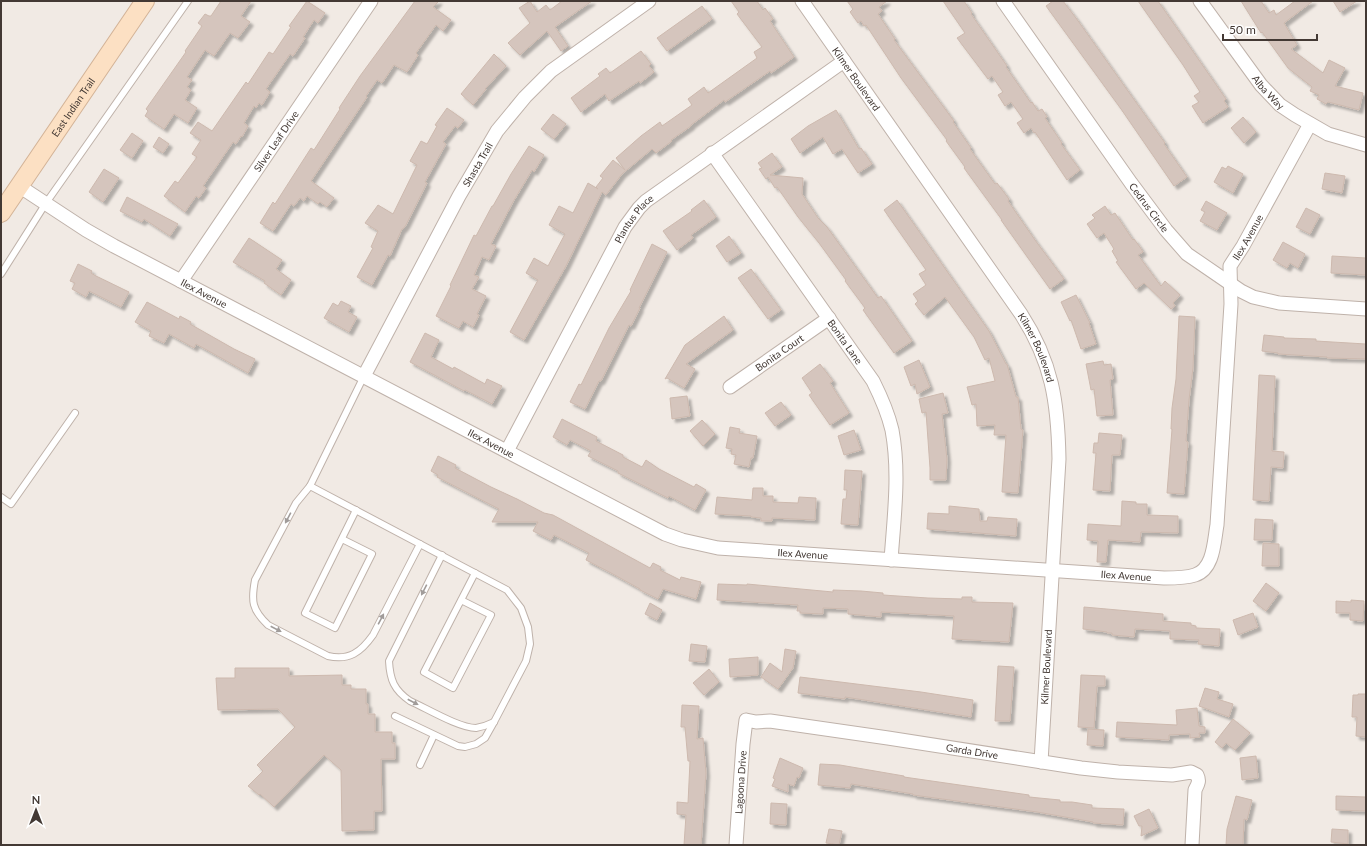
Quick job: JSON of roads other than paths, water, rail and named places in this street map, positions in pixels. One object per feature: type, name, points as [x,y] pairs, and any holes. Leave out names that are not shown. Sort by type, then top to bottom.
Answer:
[{"type":"main road","name":"East Indian Trail","points":[[1,213],[145,1]]},
{"type":"street","name":"Silver Leaf Drive","points":[[181,281],[371,1]]},
{"type":"street","name":"Shasta Trail","points":[[364,376],[459,196],[497,131],[525,97],[551,71],[649,1]]},
{"type":"street","name":"Kilmer Boulevard","points":[[802,1],[1032,330],[1047,366],[1053,388],[1059,429],[1059,459],[1041,762]]},
{"type":"street","name":"Cedrus Circle","points":[[1003,1],[1131,183],[1166,230],[1187,254],[1241,292],[1253,297],[1279,303],[1366,309]]},
{"type":"street","name":"Alba Way","points":[[1200,1],[1234,49],[1266,90],[1280,105],[1328,134],[1366,145]]},
{"type":"street","name":"Plantus Place","points":[[507,451],[630,219],[646,201],[844,60]]},
{"type":"street","name":"Ilex Avenue","points":[[19,186],[86,230],[181,281],[665,534],[682,540],[718,548],[1177,578],[1194,576],[1199,573],[1210,560],[1217,525],[1231,304],[1230,266],[1243,246],[1310,124]]},
{"type":"street","name":"Bonita Lane","points":[[712,153],[873,381],[887,412],[892,429],[895,451],[896,486],[891,560]]},
{"type":"street","name":"Bonita Court","points":[[730,387],[829,318]]},
{"type":"street","name":"Garda Drive","points":[[746,720],[756,722],[770,721],[1081,768],[1172,776],[1191,772],[1199,778],[1195,790],[1192,845]]},
{"type":"street","name":"Lagoona Drive","points":[[736,845],[746,720]]},
{"type":"lane","points":[[1,274],[46,203],[188,1]]},
{"type":"lane","points":[[364,376],[310,486],[296,503],[255,580],[253,594],[254,608],[261,619],[268,625],[328,656],[336,658],[349,657],[366,645],[372,636],[420,544]]},
{"type":"lane","points":[[1,497],[11,504],[75,413]]},
{"type":"lane","points":[[310,486],[507,590],[521,608],[528,627],[530,644],[526,661],[485,738],[476,744],[465,747],[458,746],[395,716]]},
{"type":"lane","points":[[342,539],[372,554],[336,628],[305,614],[356,510]]},
{"type":"lane","points":[[442,555],[389,661],[389,674],[394,686],[402,696],[461,725],[474,728],[483,727],[494,722]]},
{"type":"lane","points":[[461,600],[490,615],[453,688],[424,672],[461,600],[475,573]]},
{"type":"lane","points":[[420,765],[434,735]]}]
